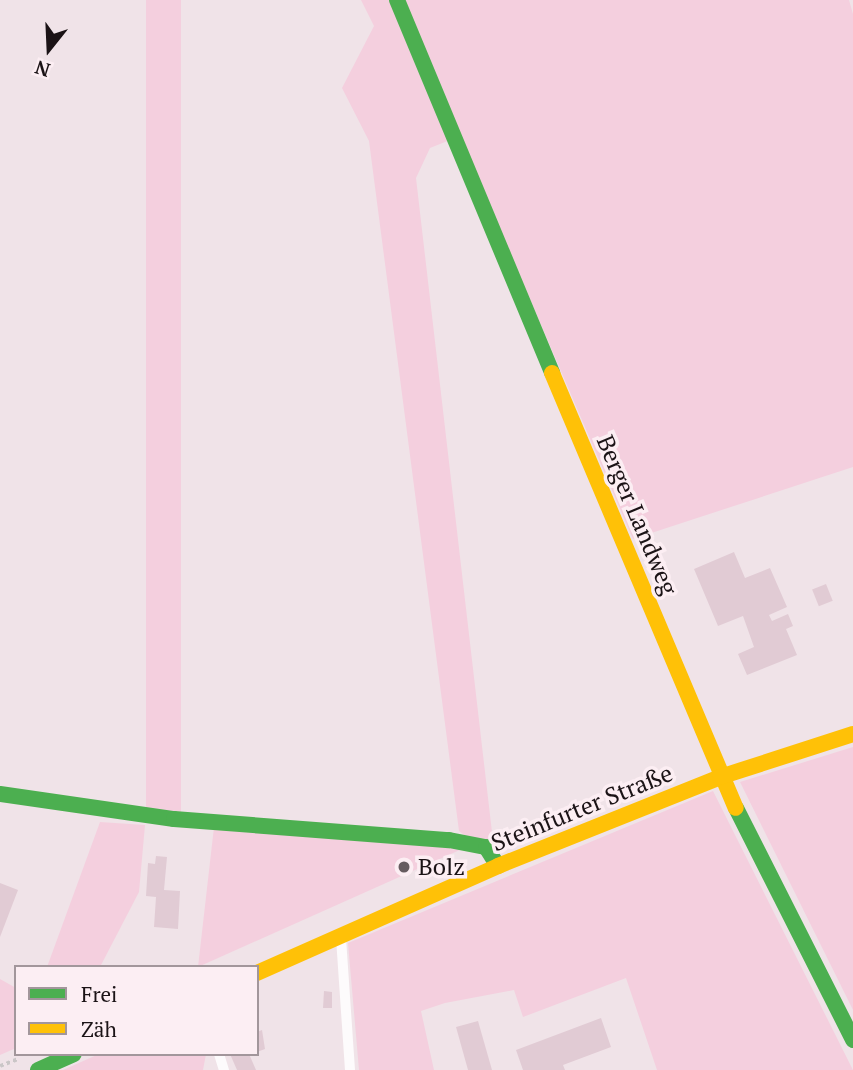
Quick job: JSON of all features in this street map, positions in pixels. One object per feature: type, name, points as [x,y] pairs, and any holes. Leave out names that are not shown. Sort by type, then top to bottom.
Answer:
[{"type":"street","name":"Berger Landweg","points":[[397,0],[720,777],[853,1040]]},
{"type":"street","name":"Steinfurter Straße","points":[[259,972],[498,866],[720,777],[853,734]]},
{"type":"street","points":[[0,794],[174,818],[449,840],[486,848],[498,866]]},
{"type":"street","points":[[38,1070],[70,1056]]},
{"type":"lane","points":[[341,935],[350,1070]]},
{"type":"path","points":[[0,1066],[24,1056]]},
{"type":"shaded area","points":[[146,0],[181,0],[181,813],[146,813]]},
{"type":"shaded area","points":[[361,0],[849,0],[853,14],[853,467],[633,539],[460,136],[430,148],[416,178],[495,858],[459,831],[369,141],[342,88],[374,26]]},
{"type":"shaded area","points":[[853,747],[853,1010],[740,782]]},
{"type":"shaded area","points":[[713,791],[853,1070],[657,1070],[626,978],[523,1017],[514,990],[445,1003],[421,1011],[434,1070],[359,1070],[348,943]]},
{"type":"shaded area","points":[[100,822],[145,825],[139,892],[101,965],[48,965]]},
{"type":"shaded area","points":[[214,827],[462,849],[202,965],[198,965]]},
{"type":"shaded area","points":[[0,979],[14,987],[14,1049],[0,1055]]},
{"type":"shaded area","points":[[94,1056],[206,1056],[203,1070],[63,1070]]},
{"type":"building","points":[[734,552],[745,578],[770,568],[787,607],[769,615],[772,621],[788,614],[793,626],[786,629],[797,655],[747,675],[738,654],[754,647],[743,616],[718,626],[694,569]]},
{"type":"building","points":[[826,584],[833,601],[819,606],[812,590]]},
{"type":"building","points":[[156,856],[167,857],[164,890],[180,891],[178,929],[154,927],[156,897],[146,896],[148,863],[155,864]]},
{"type":"building","points":[[0,883],[18,890],[0,937]]},
{"type":"building","points":[[324,991],[332,992],[332,1008],[323,1008]]},
{"type":"building","points":[[601,1018],[611,1047],[563,1065],[565,1070],[523,1070],[516,1050]]},
{"type":"building","points":[[478,1021],[492,1070],[468,1070],[456,1027]]},
{"type":"building","points":[[262,1030],[265,1049],[259,1051],[259,1031]]},
{"type":"building","points":[[231,1056],[250,1056],[256,1070],[237,1070]]},
{"type":"traffic: fast","points":[[397,0],[552,373]]},
{"type":"traffic: fast","points":[[0,794],[174,819],[449,840],[486,847],[498,866]]},
{"type":"traffic: fast","points":[[736,808],[853,1040]]},
{"type":"traffic: fast","points":[[38,1070],[70,1056]]},
{"type":"traffic: slow","points":[[552,373],[736,808]]},
{"type":"traffic: slow","points":[[259,972],[498,866],[720,777],[853,734]]},
{"type":"place","name":"Bolz","points":[[404,867]]}]
